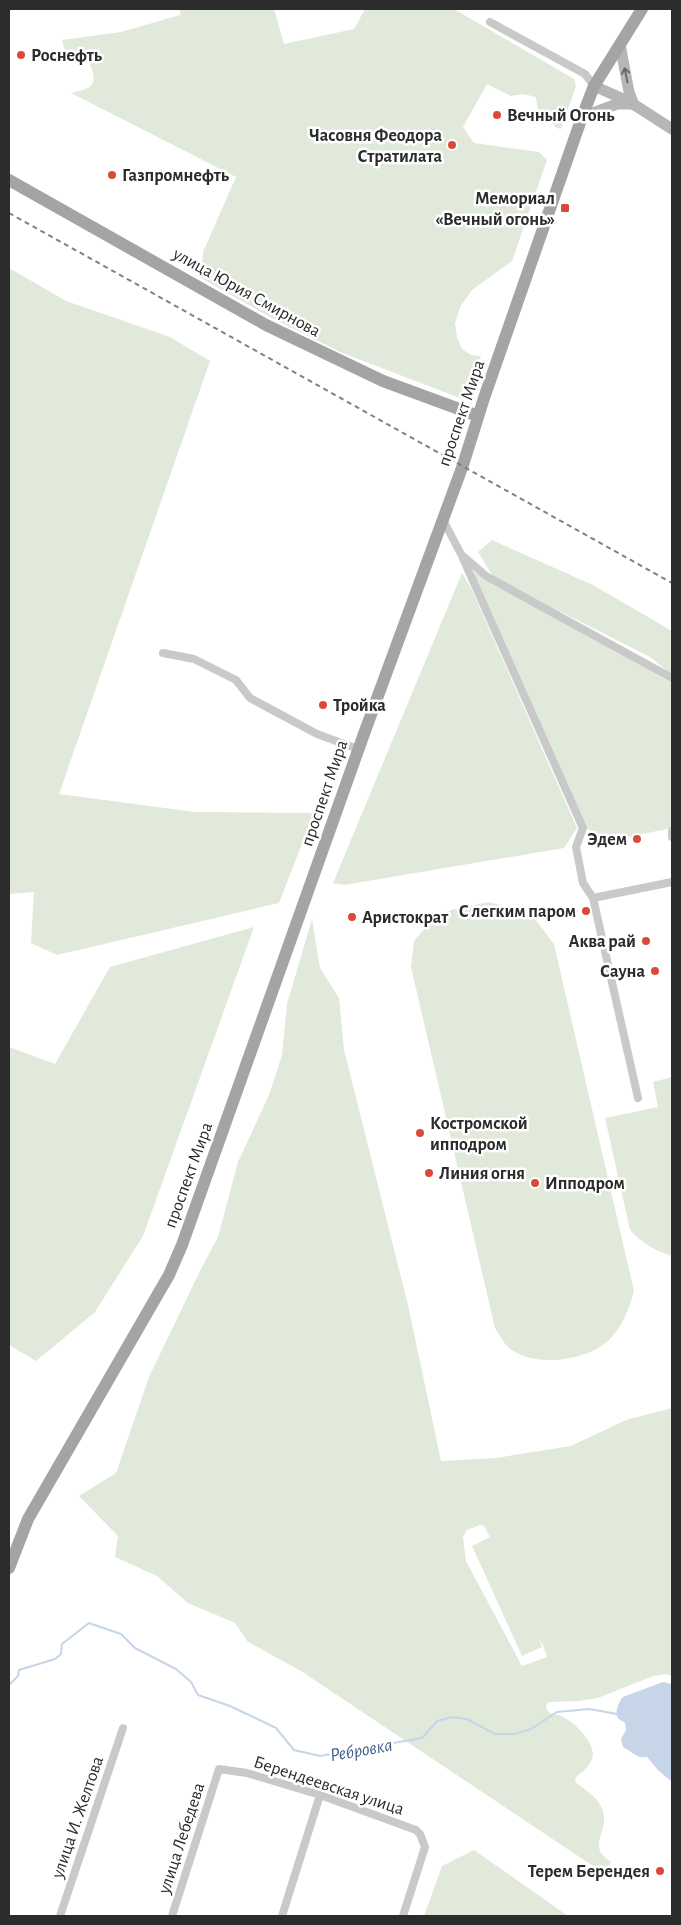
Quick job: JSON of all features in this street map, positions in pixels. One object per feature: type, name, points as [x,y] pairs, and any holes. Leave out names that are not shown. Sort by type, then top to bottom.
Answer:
[{"type":"main road","name":"проспект Мира","points":[[9,1568],[28,1519],[169,1275],[182,1244],[462,465],[582,117],[594,86],[642,9]]},
{"type":"main road","name":"улица Юрия Смирнова","points":[[9,180],[198,288],[284,334],[383,381],[478,416]]},
{"type":"street","points":[[490,22],[584,74],[594,86],[634,105],[672,129]]},
{"type":"street","points":[[620,44],[629,92],[634,105]]},
{"type":"street","points":[[582,117],[617,104],[634,105]]},
{"type":"street","points":[[442,518],[462,556],[583,828],[576,847],[583,883],[593,898],[638,1098]]},
{"type":"street","points":[[462,556],[486,576],[672,678]]},
{"type":"street","points":[[163,653],[194,659],[236,680],[250,698],[317,734],[358,750]]},
{"type":"street","points":[[672,831],[672,838]]},
{"type":"street","points":[[593,898],[672,882]]},
{"type":"street","name":"улица И. Желтова","points":[[60,1916],[123,1728]]},
{"type":"street","name":"Берендеевская улица","points":[[219,1769],[247,1773],[320,1795],[411,1827],[420,1834],[425,1847],[424,1853],[403,1916]]},
{"type":"street","name":"улица Лебедева","points":[[172,1916],[219,1769]]},
{"type":"street","points":[[282,1916],[320,1795]]},
{"type":"green space","points":[[180,9],[274,9],[284,44],[354,29],[365,9],[454,9],[574,79],[576,86],[561,129],[557,128],[538,111],[536,97],[523,94],[511,96],[487,84],[463,127],[474,143],[539,152],[547,160],[512,261],[472,290],[460,307],[455,324],[457,337],[462,349],[471,355],[481,356],[465,400],[340,352],[270,317],[201,278],[203,252],[236,177],[71,93],[89,87],[92,84],[93,76],[89,62],[84,55],[70,59],[66,56],[62,40],[121,32],[180,15]]},
{"type":"green space","points":[[9,268],[66,301],[170,337],[210,361],[59,794],[195,812],[314,813],[279,903],[57,955],[31,943],[34,892],[9,894]]},
{"type":"green space","points":[[492,540],[593,585],[672,631],[672,675],[650,657],[494,578],[478,552]]},
{"type":"green space","points":[[472,571],[672,683],[672,828],[603,842],[586,827]]},
{"type":"green space","points":[[462,573],[471,588],[577,828],[564,848],[344,885],[333,883]]},
{"type":"green space","name":"Ипподром","points":[[488,902],[508,907],[535,919],[554,944],[634,1291],[619,1328],[610,1339],[601,1347],[589,1353],[560,1360],[531,1358],[518,1354],[506,1345],[495,1328],[411,967],[414,941],[432,920],[451,910]]},
{"type":"green space","points":[[312,919],[320,968],[339,998],[344,1050],[408,1305],[441,1461],[495,1458],[571,1446],[626,1420],[672,1408],[672,1676],[666,1674],[653,1676],[598,1698],[548,1702],[546,1707],[549,1713],[560,1715],[578,1728],[591,1747],[593,1753],[591,1762],[576,1777],[575,1782],[594,1796],[603,1811],[604,1823],[599,1845],[600,1851],[611,1862],[607,1870],[601,1871],[301,1671],[248,1642],[235,1623],[188,1603],[157,1576],[115,1557],[118,1536],[79,1496],[116,1473],[149,1377],[218,1237],[238,1162],[269,1095],[282,1055],[287,1004]],"holes":[[[480,1525],[484,1526],[490,1537],[472,1546],[522,1656],[542,1647],[539,1639],[547,1657],[522,1666],[466,1561],[463,1537],[467,1530]]]},
{"type":"green space","points":[[254,927],[143,1236],[95,1312],[36,1361],[9,1345],[9,1047],[55,1064],[110,967]]},
{"type":"green space","points":[[672,1077],[672,1256],[649,1246],[630,1230],[605,1118],[658,1107],[653,1082]]},
{"type":"green space","points":[[474,1850],[568,1916],[424,1916],[442,1866]]},
{"type":"water","points":[[663,1682],[672,1684],[672,1782],[647,1757],[639,1757],[623,1747],[621,1739],[626,1730],[625,1723],[617,1716],[619,1704],[623,1697]]},
{"type":"waterway","name":"Ребровка","points":[[9,1685],[18,1676],[19,1670],[55,1659],[61,1654],[62,1644],[89,1623],[121,1634],[135,1648],[176,1669],[191,1682],[198,1695],[230,1706],[276,1728],[294,1750],[320,1756],[422,1738],[437,1721],[452,1717],[467,1719],[495,1734],[515,1734],[531,1729],[557,1712],[589,1709],[617,1714]]},
{"type":"railway","points":[[9,213],[672,583]]},
{"type":"place","name":"Роснефть","points":[[21,55]]},
{"type":"place","name":"Вечный Огонь","points":[[497,115]]},
{"type":"place","name":"Часовня Феодора Стратилата","points":[[452,145]]},
{"type":"place","name":"Газпромнефть","points":[[112,175]]},
{"type":"place","name":"Мемориал «Вечный огонь»","points":[[565,208]]},
{"type":"place","name":"Тройка","points":[[323,705]]},
{"type":"place","name":"Эдем","points":[[637,839]]},
{"type":"place","name":"С легким паром","points":[[586,911]]},
{"type":"place","name":"Аристократ","points":[[352,917]]},
{"type":"place","name":"Аква рай","points":[[646,941]]},
{"type":"place","name":"Сауна","points":[[655,971]]},
{"type":"place","name":"Костромской ипподром","points":[[420,1133]]},
{"type":"place","name":"Линия огня","points":[[429,1173]]},
{"type":"place","name":"Ипподром","points":[[535,1183]]},
{"type":"place","name":"Терем Берендея","points":[[660,1871]]}]
